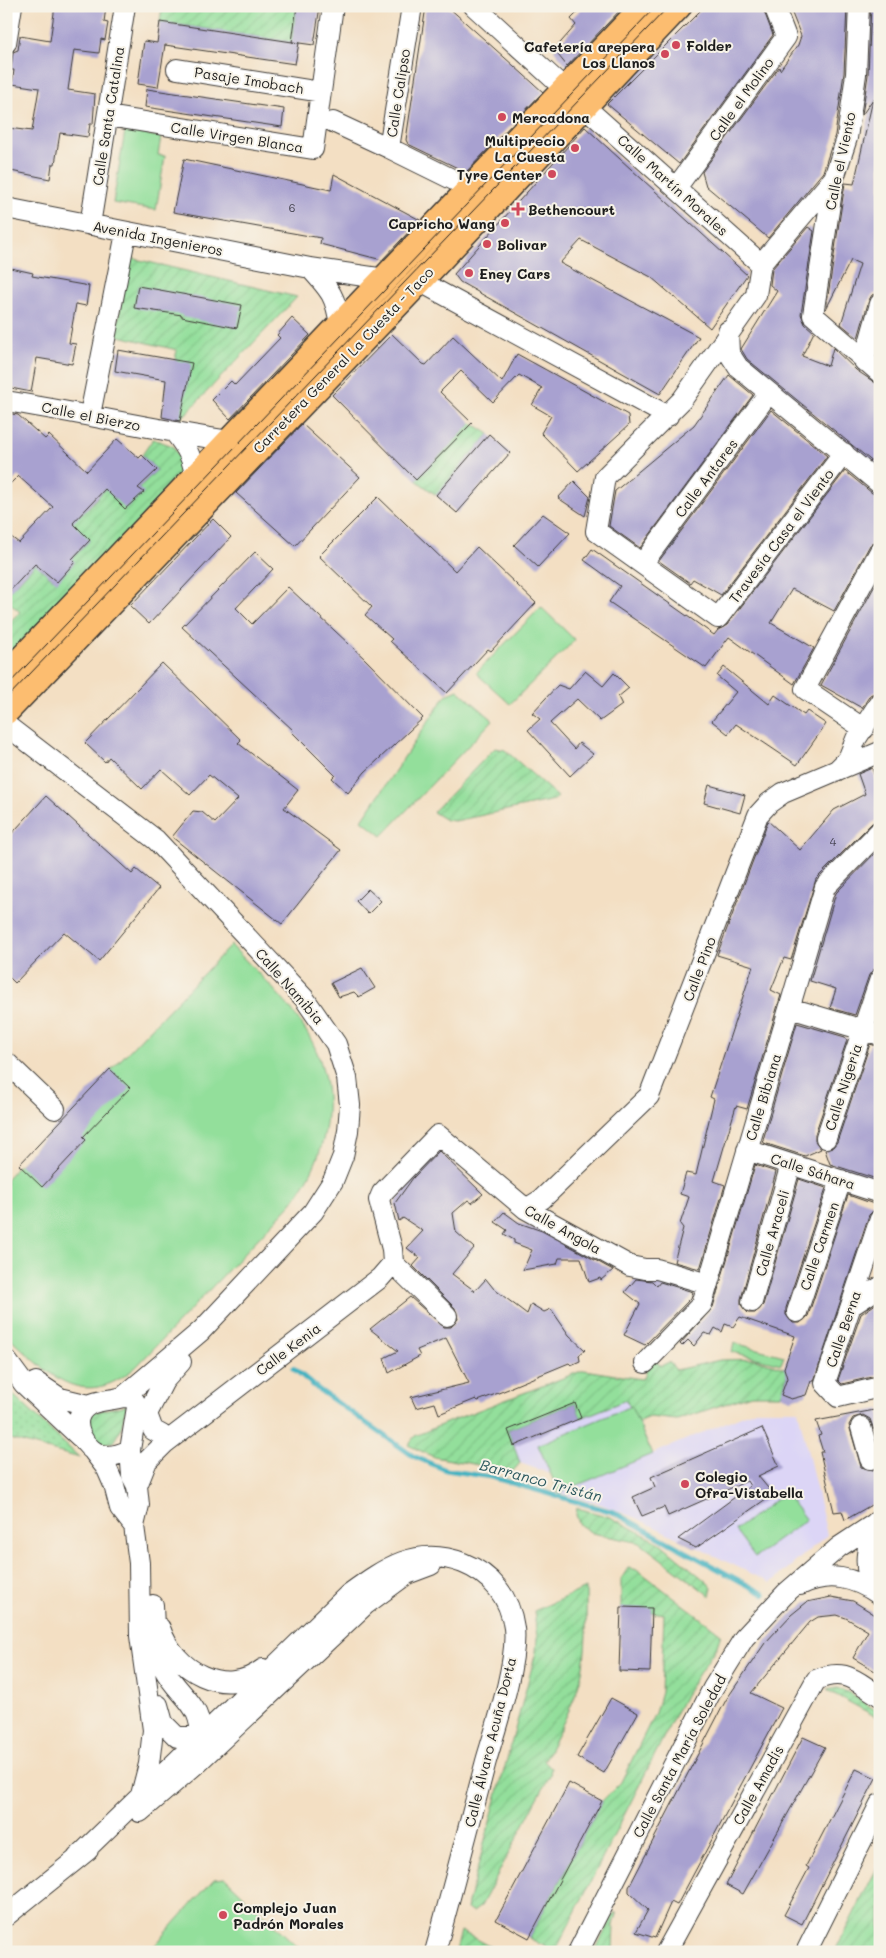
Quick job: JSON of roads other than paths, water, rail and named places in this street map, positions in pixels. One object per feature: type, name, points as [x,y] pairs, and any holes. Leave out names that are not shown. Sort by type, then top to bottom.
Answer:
[{"type":"main road","name":"Carretera General La Cuesta - Taco","points":[[6,711],[419,282],[576,98],[645,6]]},
{"type":"main road","name":"Carretera General La Cuesta - Taco","points":[[6,676],[472,189],[678,6]]},
{"type":"street","points":[[6,43],[12,6]]},
{"type":"street","name":"Calle Santa Catalina","points":[[90,225],[125,6]]},
{"type":"street","name":"Calle Virgen Blanca","points":[[108,116],[312,149],[333,6]]},
{"type":"street","name":"Calle Calipso","points":[[412,6],[389,148],[472,189]]},
{"type":"street","name":"Calle Martín Morales","points":[[474,6],[761,264]]},
{"type":"street","name":"Calle el Molino","points":[[676,188],[786,37],[774,6]]},
{"type":"street","name":"Calle el Viento","points":[[859,6],[856,74],[848,129],[834,178],[813,315],[864,361]]},
{"type":"street","name":"Pasaje Imobach","points":[[177,69],[321,92]]},
{"type":"street","points":[[333,122],[389,148]]},
{"type":"street","points":[[643,563],[596,531],[605,477],[668,416],[756,295],[761,264],[834,178]]},
{"type":"street","name":"Avenida Ingenieros","points":[[6,208],[310,268],[385,278]]},
{"type":"street","points":[[90,415],[126,233]]},
{"type":"street","points":[[310,268],[330,290],[337,307],[340,326]]},
{"type":"street","points":[[419,282],[668,416]]},
{"type":"street","points":[[880,304],[864,361],[880,373]]},
{"type":"street","points":[[728,331],[729,353],[738,368],[880,484]]},
{"type":"street","points":[[704,367],[719,364],[738,368]]},
{"type":"street","name":"Calle Antares","points":[[643,563],[768,394]]},
{"type":"street","name":"Calle el Bierzo","points":[[6,401],[90,415],[174,433],[230,441]]},
{"type":"street","points":[[174,433],[189,451],[194,462],[195,478]]},
{"type":"street","name":"Travesía Casa el Viento","points":[[643,563],[718,618],[844,453]]},
{"type":"street","points":[[864,729],[805,689],[880,551]]},
{"type":"street","points":[[835,773],[848,758],[856,739],[880,702]]},
{"type":"street","name":"Calle Namibia","points":[[6,725],[156,840],[304,998],[336,1044],[345,1068],[349,1098],[348,1131],[341,1161],[328,1190],[313,1212],[200,1331],[162,1366],[132,1410]]},
{"type":"street","name":"Calle Pino","points":[[526,1209],[542,1199],[649,1096],[758,815],[769,803],[783,793],[835,773],[880,752]]},
{"type":"street","name":"Calle Bibiana","points":[[645,1362],[702,1304],[825,887],[880,832]]},
{"type":"street","name":"Calle Nigeria","points":[[826,1138],[871,1033],[880,979]]},
{"type":"street","points":[[790,1008],[871,1033]]},
{"type":"street","points":[[6,1062],[55,1109]]},
{"type":"street","name":"Calle Angola","points":[[393,1263],[392,1249],[379,1200],[382,1193],[438,1135],[526,1209],[630,1266],[657,1269],[708,1284]]},
{"type":"street","name":"Calle Sáhara","points":[[747,1150],[880,1193]]},
{"type":"street","name":"Calle Araceli","points":[[752,1302],[791,1164]]},
{"type":"street","name":"Calle Carmen","points":[[797,1312],[841,1180]]},
{"type":"street","name":"Calle Berna","points":[[880,1219],[825,1383],[838,1397],[880,1387]]},
{"type":"street","points":[[393,1263],[448,1316]]},
{"type":"street","name":"Calle Kenia","points":[[130,1449],[169,1436],[380,1278],[393,1263]]},
{"type":"street","points":[[851,1306],[880,1288]]},
{"type":"street","name":"Calle Namibia","points":[[169,1436],[152,1430],[147,1414],[151,1403],[200,1331]]},
{"type":"street","points":[[7,1360],[60,1398],[89,1405],[132,1410]]},
{"type":"street","points":[[7,1360],[24,1384],[94,1452],[107,1469],[114,1485],[120,1508],[134,1526]]},
{"type":"street","points":[[80,1437],[79,1419],[89,1405]]},
{"type":"street","points":[[132,1410],[146,1436],[169,1436]]},
{"type":"street","points":[[132,1410],[130,1449],[132,1476],[137,1486],[139,1505],[134,1526],[138,1563],[140,1636],[153,1730],[144,1802]]},
{"type":"street","points":[[137,1486],[147,1461],[169,1436]]},
{"type":"street","points":[[94,1452],[106,1456],[130,1449]]},
{"type":"street","points":[[877,1593],[869,1581],[865,1554],[878,1521]]},
{"type":"street","name":"Calle Santa María Soledad","points":[[578,1952],[713,1688],[744,1638],[786,1593],[839,1547],[878,1521]]},
{"type":"street","name":"Calle Álvaro Acuña Dorta","points":[[144,1802],[201,1736],[349,1594],[390,1566],[435,1555],[452,1559],[483,1572],[503,1594],[511,1613],[514,1630],[511,1665],[436,1952]]},
{"type":"street","name":"Calle Álvaro Acuña Dorta","points":[[6,1916],[144,1802],[365,1606],[408,1574],[452,1559]]},
{"type":"street","points":[[138,1563],[169,1647],[190,1670],[224,1682],[248,1679],[290,1651]]},
{"type":"street","points":[[786,1593],[816,1577],[834,1576],[877,1593]]},
{"type":"street","points":[[138,1589],[163,1723],[177,1738],[201,1736],[216,1732],[232,1720],[280,1674],[312,1654]]},
{"type":"street","points":[[153,1606],[154,1634],[160,1658],[171,1679],[195,1708],[201,1736]]},
{"type":"street","name":"Calle Amadis","points":[[666,1952],[816,1680],[830,1674],[845,1674],[880,1696]]},
{"type":"street","points":[[806,1952],[880,1804]]},
{"type":"waterway","name":"Barranco Tristán","points":[[293,1368],[318,1389],[413,1456],[446,1470],[491,1477],[613,1512],[764,1594]]},
{"type":"tram line","points":[[6,687],[656,6]]},
{"type":"tram line","points":[[6,699],[669,6]]},
{"type":"place","name":"Folder","points":[[676,45]]},
{"type":"place","name":"Cafetería arepera Los Llanos","points":[[665,54]]},
{"type":"place","name":"Mercadona","points":[[502,117]]},
{"type":"place","name":"Multiprecio La Cuesta","points":[[575,148]]},
{"type":"place","name":"Tyre Center","points":[[552,174]]},
{"type":"place","name":"Bethencourt","points":[[518,209]]},
{"type":"place","name":"Capricho Wang","points":[[505,223]]},
{"type":"place","name":"Bolivar","points":[[487,244]]},
{"type":"place","name":"Eney Cars","points":[[469,273]]},
{"type":"place","name":"Colegio Ofra-Vistabella","points":[[685,1484]]},
{"type":"place","name":"Complejo Juan Padrón Morales","points":[[223,1915]]}]
